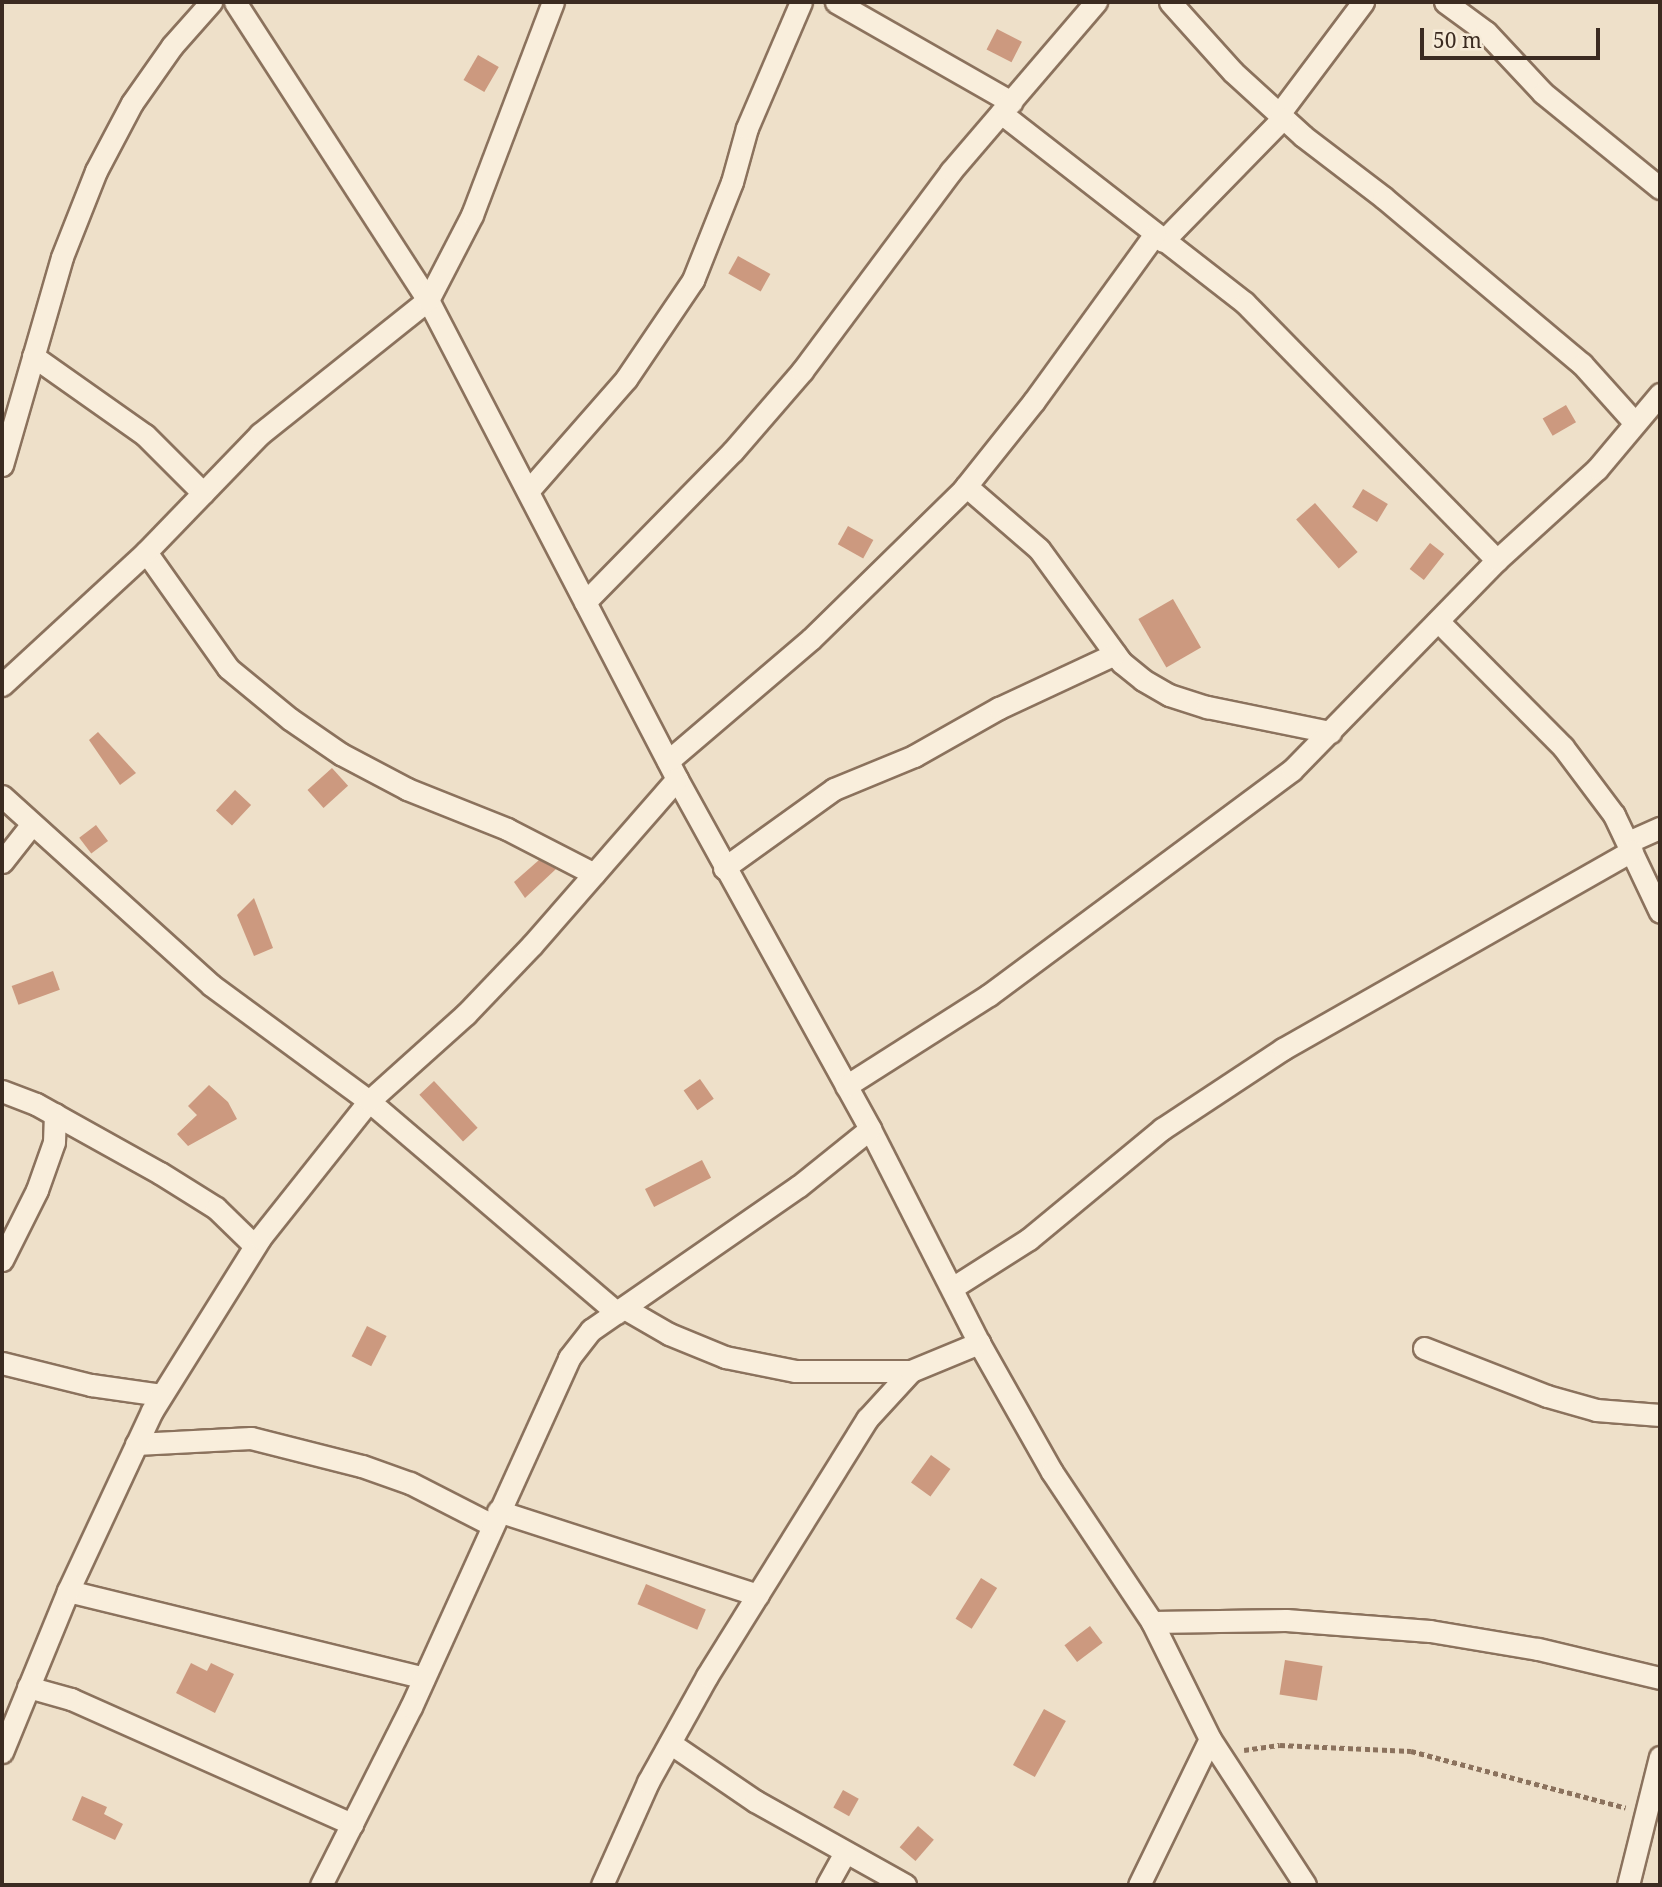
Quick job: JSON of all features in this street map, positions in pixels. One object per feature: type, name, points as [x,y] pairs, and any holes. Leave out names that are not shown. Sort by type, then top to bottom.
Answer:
[{"type":"street","points":[[2,465],[7,428],[33,356],[62,257],[96,171],[132,103],[172,46],[211,2]]},
{"type":"street","points":[[235,2],[428,300],[672,770],[870,1129],[979,1343],[1052,1472],[1152,1622],[1214,1746],[1305,1885]]},
{"type":"street","points":[[2,685],[146,552],[260,434],[428,300],[472,215],[553,2]]},
{"type":"street","points":[[528,491],[625,379],[694,280],[732,183],[747,128],[801,2]]},
{"type":"street","points":[[836,2],[1006,108],[1159,238],[1245,303],[1497,560]]},
{"type":"street","points":[[585,602],[733,451],[794,381],[951,172],[1096,2]]},
{"type":"street","points":[[1170,2],[1233,72],[1281,116],[1582,364],[1635,424]]},
{"type":"street","points":[[2,1752],[68,1591],[136,1444],[162,1395],[255,1246],[369,1101],[466,1014],[594,874],[672,770],[811,639],[966,486],[1159,238],[1281,116],[1363,2]]},
{"type":"street","points":[[1445,2],[1486,32],[1543,93],[1660,187]]},
{"type":"street","points":[[33,356],[145,435],[203,493]]},
{"type":"street","points":[[846,1086],[989,995],[1210,834],[1292,770],[1497,560],[1597,469],[1660,394]]},
{"type":"street","points":[[966,486],[1039,549],[1115,654],[1143,680],[1169,695],[1330,732]]},
{"type":"street","points":[[146,552],[228,668],[290,719],[341,754],[407,789],[508,829],[594,874]]},
{"type":"street","points":[[1438,621],[1563,747],[1630,846],[1660,912]]},
{"type":"street","points":[[724,867],[834,789],[914,756],[1035,689],[1115,654]]},
{"type":"street","points":[[2,796],[211,985],[369,1101],[621,1310],[669,1334],[725,1357],[795,1371],[911,1371],[979,1343]]},
{"type":"street","points":[[2,862],[32,824]]},
{"type":"street","points":[[952,1288],[1029,1239],[1162,1129],[1283,1049],[1660,828]]},
{"type":"street","points":[[2,1091],[55,1114],[216,1208],[255,1246]]},
{"type":"street","points":[[2,1259],[41,1178],[54,1142],[55,1114]]},
{"type":"street","points":[[321,1885],[424,1678],[569,1358],[592,1330],[799,1186],[870,1129]]},
{"type":"street","points":[[1424,1348],[1547,1396],[1596,1410],[1660,1415]]},
{"type":"street","points":[[2,1363],[90,1385],[162,1395]]},
{"type":"street","points":[[602,1885],[670,1744],[758,1595],[867,1419],[911,1371]]},
{"type":"street","points":[[136,1444],[251,1438],[374,1470],[495,1518],[758,1595]]},
{"type":"street","points":[[68,1591],[424,1678]]},
{"type":"street","points":[[1152,1622],[1286,1620],[1430,1631],[1538,1649],[1660,1678]]},
{"type":"street","points":[[28,1687],[71,1699],[352,1824]]},
{"type":"street","points":[[670,1744],[755,1801],[905,1885]]},
{"type":"street","points":[[1139,1885],[1214,1746]]},
{"type":"street","points":[[1628,1885],[1660,1757]]},
{"type":"street","points":[[827,1885],[845,1853]]},
{"type":"path","points":[[1214,1746],[1280,1745],[1411,1751],[1516,1775],[1645,1816]]},
{"type":"building","points":[[997,29],[1022,42],[1012,62],[987,49]]},
{"type":"building","points":[[478,55],[499,67],[484,92],[464,80]]},
{"type":"building","points":[[738,256],[770,274],[761,291],[728,273]]},
{"type":"building","points":[[1566,405],[1576,422],[1553,436],[1543,418]]},
{"type":"building","points":[[1363,489],[1388,504],[1377,522],[1352,507]]},
{"type":"building","points":[[1315,503],[1358,552],[1339,568],[1296,519]]},
{"type":"building","points":[[848,526],[873,540],[863,558],[838,544]]},
{"type":"building","points":[[1430,543],[1444,554],[1424,580],[1410,569]]},
{"type":"building","points":[[1173,599],[1201,647],[1166,667],[1138,619]]},
{"type":"building","points":[[98,732],[136,773],[120,785],[89,740]]},
{"type":"building","points":[[332,768],[348,786],[324,808],[307,790]]},
{"type":"building","points":[[235,790],[251,805],[232,825],[216,810]]},
{"type":"building","points":[[96,825],[108,841],[91,854],[79,838]]},
{"type":"building","points":[[539,860],[556,869],[525,898],[514,882]]},
{"type":"building","points":[[254,898],[273,948],[254,956],[237,915]]},
{"type":"building","points":[[53,971],[60,990],[18,1005],[12,986]]},
{"type":"building","points":[[700,1079],[714,1099],[697,1110],[684,1090]]},
{"type":"building","points":[[434,1081],[478,1128],[463,1141],[419,1095]]},
{"type":"building","points":[[209,1085],[228,1102],[237,1119],[188,1146],[177,1134],[197,1115],[188,1106]]},
{"type":"building","points":[[702,1160],[711,1178],[654,1207],[645,1189]]},
{"type":"building","points":[[367,1326],[387,1336],[371,1366],[352,1356]]},
{"type":"building","points":[[931,1455],[950,1469],[930,1497],[911,1483]]},
{"type":"building","points":[[981,1578],[997,1588],[972,1629],[956,1619]]},
{"type":"building","points":[[646,1584],[706,1609],[697,1630],[637,1604]]},
{"type":"building","points":[[1090,1626],[1103,1643],[1077,1662],[1064,1645]]},
{"type":"building","points":[[1285,1660],[1323,1666],[1317,1701],[1280,1695]]},
{"type":"building","points":[[191,1663],[207,1671],[211,1663],[234,1674],[215,1713],[176,1693]]},
{"type":"building","points":[[1044,1709],[1066,1721],[1035,1777],[1013,1765]]},
{"type":"building","points":[[843,1790],[859,1799],[849,1816],[833,1807]]},
{"type":"building","points":[[82,1796],[107,1807],[104,1814],[123,1824],[115,1840],[72,1820]]},
{"type":"building","points":[[918,1826],[934,1840],[915,1861],[900,1847]]}]
